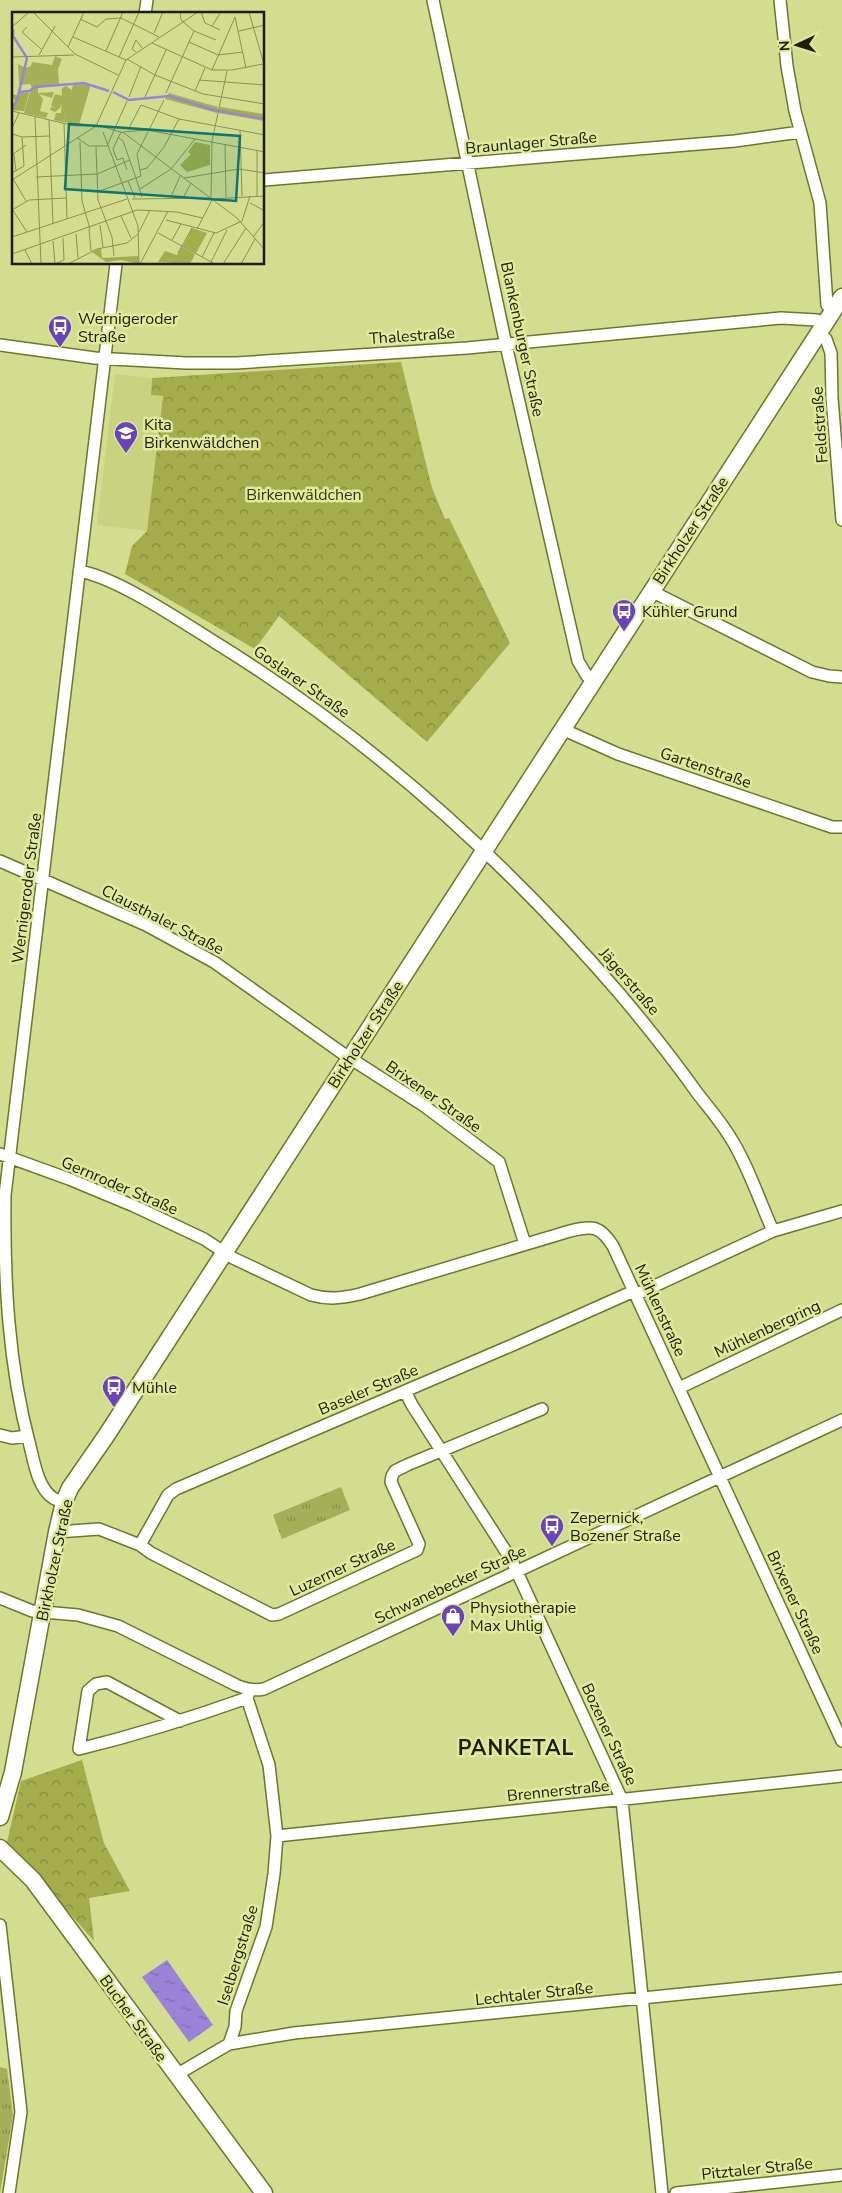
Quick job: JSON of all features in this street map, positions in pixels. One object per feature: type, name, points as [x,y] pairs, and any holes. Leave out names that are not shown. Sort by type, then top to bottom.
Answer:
[{"type":"street","name":"Blankenburger Straße","points":[[433,0],[506,345],[578,661],[593,680]]},
{"type":"street","points":[[780,0],[787,66],[800,132],[811,164],[820,203],[827,305],[839,302]]},
{"type":"street","name":"Braunlager Straße","points":[[265,180],[734,141],[800,132]]},
{"type":"street","name":"Wernigeroder Straße","points":[[64,1502],[52,1497],[44,1488],[37,1472],[27,1436],[13,1363],[7,1300],[5,1156],[43,878],[116,265]]},
{"type":"street","name":"Birkholzer Straße","points":[[0,1817],[13,1772],[57,1532],[64,1502],[70,1488],[106,1436],[839,302]]},
{"type":"street","name":"Thalestraße","points":[[0,345],[104,358],[186,363],[236,363],[506,345],[781,318],[817,320],[821,329]]},
{"type":"street","name":"Feldstraße","points":[[821,329],[831,353],[832,398],[842,520]]},
{"type":"street","name":"Goslarer Straße","points":[[79,571],[89,573],[120,587],[156,607],[277,682],[354,737],[484,850]]},
{"type":"street","points":[[651,591],[812,672],[829,676],[842,676]]},
{"type":"street","name":"Gartenstraße","points":[[562,729],[627,757],[832,827],[842,827]]},
{"type":"street","name":"Jägerstraße","points":[[484,850],[584,953],[665,1049],[733,1141],[773,1231]]},
{"type":"street","name":"Clausthaler Straße","points":[[0,861],[43,878],[146,925],[214,962],[349,1058]]},
{"type":"street","name":"Brixener Straße","points":[[349,1058],[423,1105],[499,1162],[525,1244]]},
{"type":"street","name":"Gernroder Straße","points":[[5,1156],[134,1206],[204,1239],[225,1252]]},
{"type":"street","points":[[635,1293],[773,1231],[842,1211]]},
{"type":"street","name":"Mühlenstraße","points":[[225,1252],[233,1258],[311,1296],[335,1299],[360,1294],[570,1231],[595,1228],[604,1233],[613,1246],[721,1476]]},
{"type":"street","name":"Baseler Straße","points":[[140,1545],[168,1495],[176,1489],[635,1293]]},
{"type":"street","name":"Mühlenbergring","points":[[679,1388],[842,1310]]},
{"type":"street","name":"Bozener Straße","points":[[405,1391],[517,1571],[622,1800],[644,1999],[662,2193]]},
{"type":"street","name":"Luzerner Straße","points":[[57,1532],[99,1529],[140,1545],[151,1553],[272,1615],[279,1614],[417,1550],[419,1544],[391,1482],[395,1471],[542,1409]]},
{"type":"street","name":"Schwanebecker Straße","points":[[180,1721],[107,1682],[96,1684],[88,1691],[79,1750],[145,1733],[180,1721],[264,1689],[842,1420]]},
{"type":"street","points":[[0,1434],[12,1438],[27,1436]]},
{"type":"street","name":"Brixener Straße","points":[[721,1476],[842,1741]]},
{"type":"street","points":[[0,1598],[43,1613],[78,1615],[118,1626],[248,1694]]},
{"type":"street","name":"Iselbergstraße","points":[[230,2044],[235,2026],[236,2011],[266,1927],[274,1874],[277,1836],[269,1766],[248,1694]]},
{"type":"street","name":"Brennerstraße","points":[[277,1836],[842,1776]]},
{"type":"street","name":"Bucher Straße","points":[[0,1848],[33,1880],[264,2193]]},
{"type":"street","points":[[0,1925],[21,2112],[9,2193]]},
{"type":"street","name":"Lechtaler Straße","points":[[230,2044],[294,2033],[842,1978]]},
{"type":"street","points":[[176,2075],[230,2044]]},
{"type":"street","name":"Pitztaler Straße","points":[[676,2193],[842,2175]]},
{"type":"shaded area","points":[[115,374],[152,378],[151,395],[163,396],[147,531],[97,525]]},
{"type":"green space","name":"Birkenwäldchen","points":[[401,362],[432,488],[445,519],[449,518],[510,643],[427,742],[279,616],[255,649],[125,574],[132,546],[147,531],[163,396],[151,395],[152,378]]},
{"type":"green space","points":[[341,1487],[350,1510],[282,1539],[273,1515]]},
{"type":"green space","points":[[82,1760],[104,1843],[130,1891],[89,1898],[94,1941],[7,1842],[21,1781]]},
{"type":"green space","points":[[0,2067],[7,2069],[13,2115],[0,2193]]},
{"type":"water","points":[[167,1960],[213,2025],[189,2042],[142,1977]]},
{"type":"place","name":"Wernigeroder Straße","points":[[60,348]]},
{"type":"place","name":"Kita Birkenwäldchen","points":[[126,454]]},
{"type":"place","name":"Kühler Grund","points":[[624,632]]},
{"type":"place","name":"Mühle","points":[[114,1408]]},
{"type":"place","name":"Zepernick, Bozener Straße","points":[[552,1547]]},
{"type":"place","name":"Physiotherapie Max Uhlig","points":[[453,1637]]},
{"type":"district","name":"PANKETAL","points":[[516,1748]]}]
